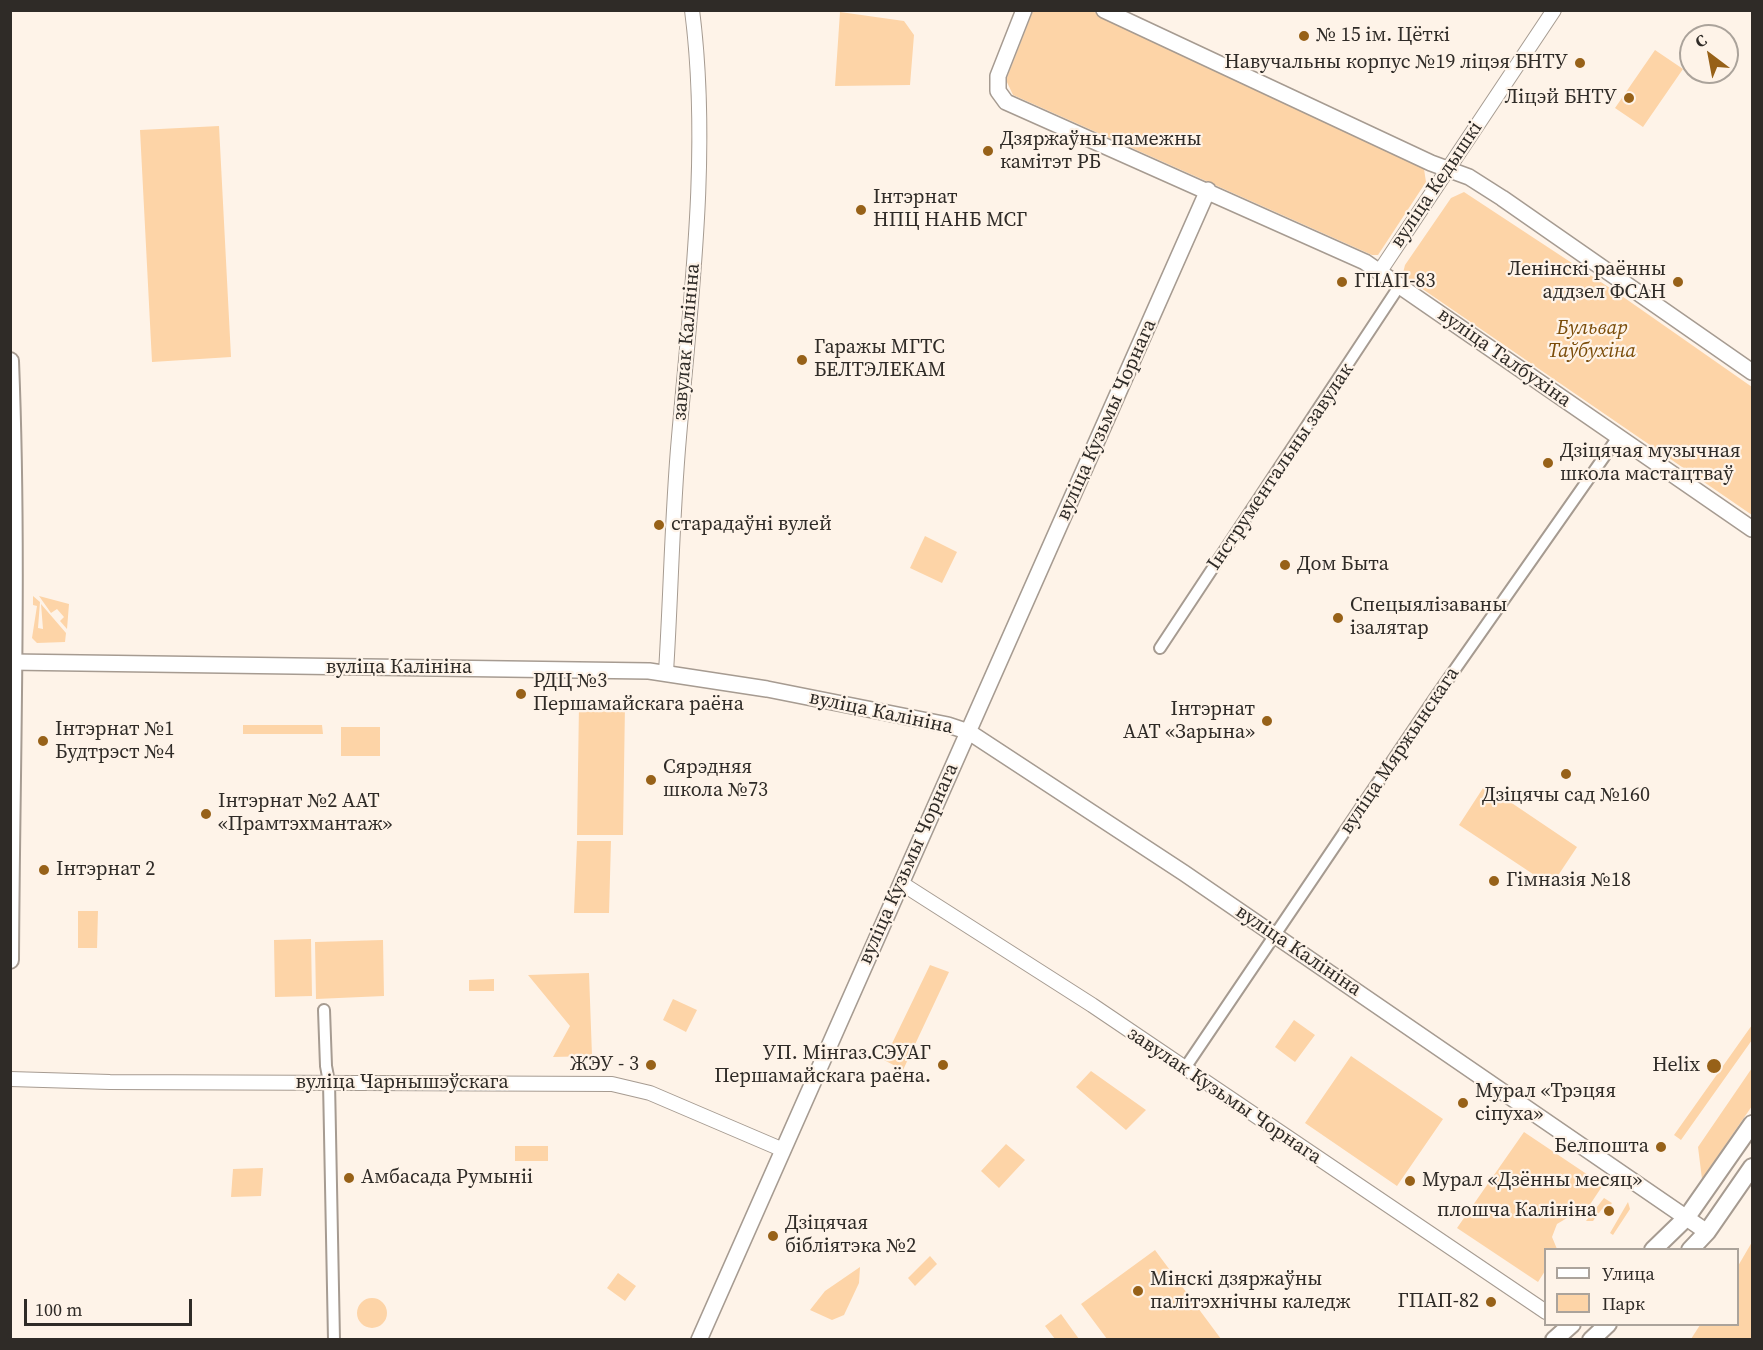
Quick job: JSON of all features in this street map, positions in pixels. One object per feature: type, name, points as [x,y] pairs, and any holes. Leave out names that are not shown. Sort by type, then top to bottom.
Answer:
[{"type":"main road","name":"вуліца Талбухіна","points":[[1024,10],[998,76],[998,91],[1003,99],[1365,262],[1752,529]]},
{"type":"main road","points":[[1104,10],[1447,169],[1470,177],[1752,372]]},
{"type":"main road","name":"вуліца Кузьмы Чорнага","points":[[699,1340],[781,1149],[969,732],[1208,190]]},
{"type":"main road","points":[[10,361],[13,605],[10,960]]},
{"type":"main road","name":"вуліца Калініна","points":[[13,662],[666,672],[767,689],[948,725],[969,732],[1275,935],[1707,1232]]},
{"type":"main road","points":[[1655,1248],[1687,1217],[1752,1124]]},
{"type":"main road","points":[[1692,1248],[1707,1232],[1752,1167]]},
{"type":"main road","points":[[1591,1340],[1606,1326]]},
{"type":"street","name":"завулак Калініна","points":[[666,672],[677,467],[693,290],[698,170],[697,62],[692,10]]},
{"type":"street","name":"вуліца Кедышкі","points":[[1380,272],[1554,10]]},
{"type":"street","name":"Інструментальны завулак","points":[[1160,648],[1400,285]]},
{"type":"street","name":"вуліца Мяржынскага","points":[[1185,1068],[1443,687],[1618,437]]},
{"type":"street","name":"завулак Кузьмы Чорнага","points":[[901,883],[1015,955],[1544,1310]]},
{"type":"street","points":[[324,1010],[326,1066],[329,1082],[334,1340]]},
{"type":"street","name":"вуліца Чарнышэўскага","points":[[10,1079],[612,1084],[650,1093],[781,1149]]},
{"type":"green space","points":[[1033,11],[1092,11],[1262,88],[1424,169],[1426,182],[1378,255],[1372,255],[1013,95],[1006,80]]},
{"type":"green space","points":[[840,12],[904,21],[914,35],[910,85],[835,86]]},
{"type":"green space","points":[[1655,50],[1679,66],[1679,75],[1643,127],[1615,108]]},
{"type":"green space","points":[[219,126],[231,357],[152,362],[140,130]]},
{"type":"green space","name":"Бульвар Таўбухіна","points":[[1464,192],[1619,294],[1752,387],[1752,515],[1405,277],[1403,273],[1405,265],[1451,198]]},
{"type":"green space","points":[[925,536],[957,552],[942,583],[910,568]]},
{"type":"green space","points":[[33,596],[40,602],[38,628],[43,629],[41,604],[66,633],[65,642],[37,643],[32,638],[37,606],[33,605]]},
{"type":"green space","points":[[39,596],[69,604],[67,629],[60,621],[64,617],[57,609],[51,613]]},
{"type":"green space","points":[[579,704],[625,705],[623,835],[577,835]]},
{"type":"green space","points":[[243,725],[322,725],[323,734],[243,734]]},
{"type":"green space","points":[[341,727],[380,727],[380,756],[341,756]]},
{"type":"green space","points":[[1485,785],[1577,847],[1551,886],[1459,825]]},
{"type":"green space","points":[[577,841],[611,841],[609,913],[574,913]]},
{"type":"green space","points":[[78,911],[98,911],[97,948],[78,948]]},
{"type":"green space","points":[[311,939],[312,996],[275,997],[274,940]]},
{"type":"green space","points":[[383,940],[384,996],[316,999],[315,942]]},
{"type":"green space","points":[[930,965],[949,972],[903,1070],[884,1060]]},
{"type":"green space","points":[[589,973],[592,1056],[553,1057],[570,1026],[528,975]]},
{"type":"green space","points":[[494,979],[494,991],[469,991],[469,980]]},
{"type":"green space","points":[[673,999],[697,1010],[686,1032],[663,1020]]},
{"type":"green space","points":[[1294,1020],[1315,1035],[1295,1062],[1275,1047]]},
{"type":"green space","points":[[1752,1025],[1752,1040],[1681,1140],[1674,1135]]},
{"type":"green space","points":[[1351,1056],[1443,1119],[1397,1186],[1305,1123]]},
{"type":"green space","points":[[1752,1068],[1752,1106],[1702,1179],[1698,1147]]},
{"type":"green space","points":[[1091,1071],[1146,1110],[1126,1130],[1076,1087]]},
{"type":"green space","points":[[1524,1132],[1603,1185],[1581,1218],[1572,1215],[1557,1224],[1552,1237],[1557,1248],[1544,1248],[1544,1273],[1538,1282],[1457,1228]]},
{"type":"green space","points":[[1006,1144],[1025,1160],[999,1188],[981,1171]]},
{"type":"green space","points":[[515,1146],[548,1146],[548,1161],[515,1161]]},
{"type":"green space","points":[[263,1168],[261,1196],[231,1197],[233,1169]]},
{"type":"green space","points":[[1604,1198],[1612,1203],[1607,1210],[1602,1209],[1593,1221],[1586,1221]]},
{"type":"green space","points":[[1628,1202],[1630,1209],[1613,1235],[1610,1233]]},
{"type":"green space","points":[[1752,1242],[1752,1339],[1691,1339],[1699,1326],[1739,1326],[1739,1264]]},
{"type":"green space","points":[[1155,1250],[1221,1339],[1107,1339],[1081,1304]]},
{"type":"green space","points":[[930,1256],[937,1264],[915,1286],[908,1278]]},
{"type":"green space","points":[[860,1267],[859,1283],[844,1315],[832,1320],[810,1310],[825,1291]]},
{"type":"green space","points":[[618,1273],[636,1286],[625,1301],[607,1288]]},
{"type":"green space","points":[[372,1298],[383,1302],[387,1313],[383,1324],[372,1328],[361,1324],[357,1313],[361,1302]]},
{"type":"green space","points":[[1061,1314],[1079,1339],[1055,1339],[1045,1326]]},
{"type":"place","name":"№ 15 ім. Цёткі","points":[[1304,36]]},
{"type":"place","name":"Навучальны корпус №19 ліцэя БНТУ","points":[[1580,63]]},
{"type":"place","name":"Ліцэй БНТУ","points":[[1629,98]]},
{"type":"place","name":"Дзяржаўны памежны камітэт РБ","points":[[988,151]]},
{"type":"place","name":"Інтэрнат НПЦ НАНБ МСГ","points":[[861,210]]},
{"type":"place","name":"ГПАП-83","points":[[1342,282]]},
{"type":"place","name":"Ленінскі раённы аддзел ФСАН","points":[[1678,282]]},
{"type":"place","name":"Гаражы МГТС БЕЛТЭЛЕКАМ","points":[[802,360]]},
{"type":"place","name":"Дзіцячая музычная школа мастацтваў","points":[[1548,463]]},
{"type":"place","name":"старадаўні вулей","points":[[659,525]]},
{"type":"place","name":"Дом Быта","points":[[1285,565]]},
{"type":"place","name":"Спецыялізаваны ізалятар","points":[[1338,618]]},
{"type":"place","name":"РДЦ №3 Першамайскага раёна","points":[[521,694]]},
{"type":"place","name":"Інтэрнат ААТ «Зарына»","points":[[1267,721]]},
{"type":"place","name":"Інтэрнат №1 Будтрэст №4","points":[[43,741]]},
{"type":"place","name":"Дзіцячы сад №160","points":[[1566,774]]},
{"type":"place","name":"Сярэдняя школа №73","points":[[651,780]]},
{"type":"place","name":"Інтэрнат №2 ААТ «Прамтэхмантаж»","points":[[206,814]]},
{"type":"place","name":"Інтэрнат 2","points":[[44,870]]},
{"type":"place","name":"Гімназія №18","points":[[1494,881]]},
{"type":"place","name":"ЖЭУ - 3","points":[[651,1065]]},
{"type":"place","name":"УП. Мінгаз.СЭУАГ Першамайскага раёна.","points":[[943,1065]]},
{"type":"place","name":"Helix","points":[[1714,1066]]},
{"type":"place","name":"Мурал «Трэцяя сіпуха»","points":[[1463,1103]]},
{"type":"place","name":"Белпошта","points":[[1661,1147]]},
{"type":"place","name":"Амбасада Румыніі","points":[[349,1178]]},
{"type":"place","name":"Мурал «Дзённы месяц»","points":[[1410,1181]]},
{"type":"place","name":"плошча Калініна","points":[[1609,1211]]},
{"type":"place","name":"Дзіцячая бібліятэка №2","points":[[773,1236]]},
{"type":"place","name":"Мінскі дзяржаўны палітэхнічны каледж","points":[[1138,1291]]},
{"type":"place","name":"ГПАП-82","points":[[1491,1302]]}]
